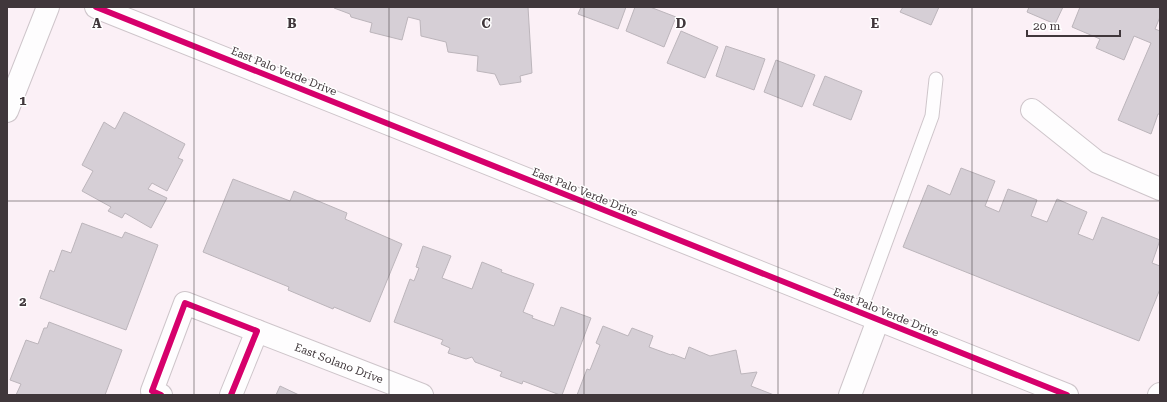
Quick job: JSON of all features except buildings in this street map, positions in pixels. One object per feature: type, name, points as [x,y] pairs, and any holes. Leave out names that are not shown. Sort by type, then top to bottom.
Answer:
[{"type":"street","points":[[7,111],[48,7]]},
{"type":"street","name":"East Palo Verde Drive","points":[[96,7],[1067,395]]},
{"type":"street","points":[[1032,110],[1097,162],[1160,189]]},
{"type":"street","name":"East Solano Drive","points":[[161,395],[152,391],[185,303],[422,395]]},
{"type":"street","points":[[850,395],[869,316]]},
{"type":"street","points":[[231,395],[257,331]]},
{"type":"lane","points":[[869,316],[932,116],[936,78]]},
{"type":"cycle path","points":[[96,7],[1067,395]]},
{"type":"cycle path","points":[[161,395],[152,391],[185,303],[257,331],[231,395]]}]
